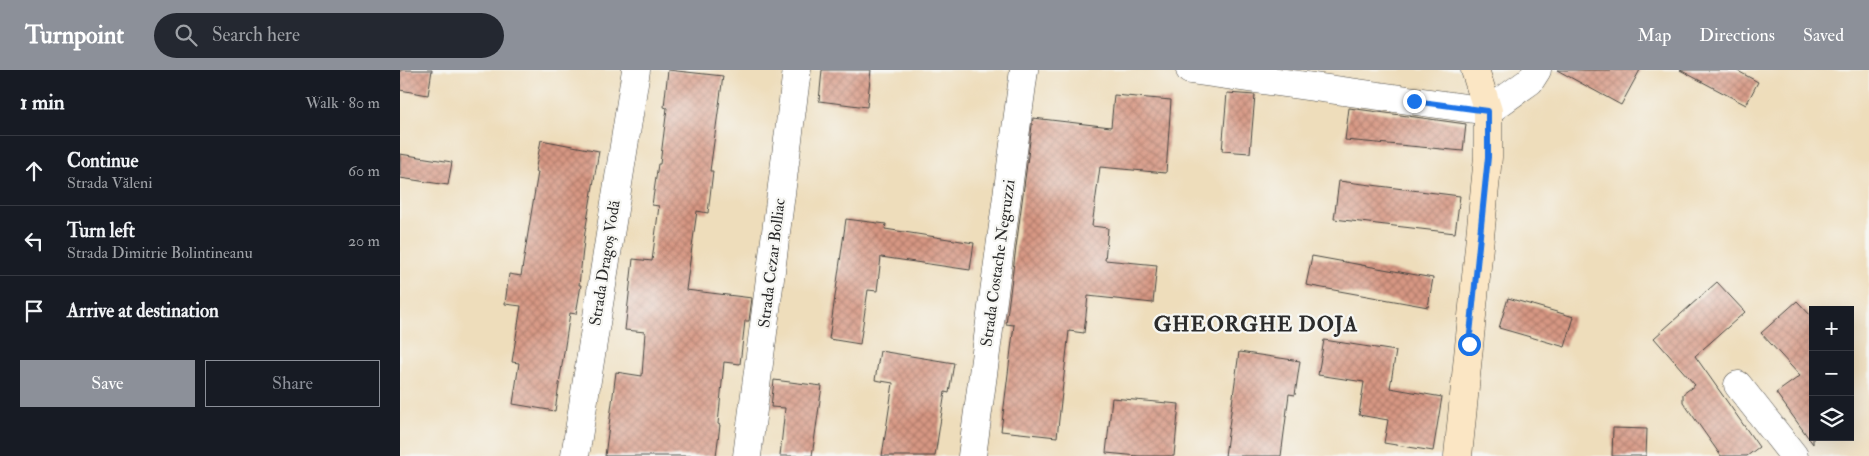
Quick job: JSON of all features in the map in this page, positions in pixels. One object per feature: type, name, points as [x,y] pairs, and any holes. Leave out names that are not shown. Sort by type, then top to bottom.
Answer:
[{"type":"main road","points":[[1458,456],[1488,157],[1488,111],[1475,70]]},
{"type":"street","name":"Strada Dragoș Vodă","points":[[575,456],[636,70]]},
{"type":"street","name":"Strada Cezar Bolliac","points":[[747,456],[797,70]]},
{"type":"street","name":"Strada Costache Negruzzi","points":[[972,456],[1024,70]]},
{"type":"street","points":[[1190,70],[1488,111],[1530,81],[1537,70]]},
{"type":"street","points":[[1738,385],[1794,456]]},
{"type":"building","points":[[400,70],[432,70],[428,95],[400,90]]},
{"type":"building","points":[[668,70],[723,76],[710,171],[713,171],[708,213],[697,211],[686,290],[752,298],[749,321],[745,321],[740,364],[724,362],[716,456],[605,456],[616,372],[642,376],[645,332],[625,330],[633,259],[652,261],[659,206],[652,205],[658,164],[660,164],[667,108],[664,107]]},
{"type":"building","points":[[822,70],[871,70],[867,107],[819,101]]},
{"type":"building","points":[[1557,70],[1640,70],[1621,105]]},
{"type":"building","points":[[1680,70],[1736,70],[1758,82],[1746,105]]},
{"type":"building","points":[[1227,93],[1255,95],[1250,153],[1222,151]]},
{"type":"building","points":[[1114,95],[1171,100],[1166,173],[1100,167],[1092,226],[1108,228],[1105,260],[1157,265],[1153,303],[1088,296],[1084,333],[1069,331],[1057,437],[1001,431],[1014,325],[1006,324],[1033,118],[1111,127]]},
{"type":"building","points":[[1349,108],[1466,124],[1463,151],[1345,140]]},
{"type":"building","points":[[541,140],[599,151],[585,232],[579,285],[581,285],[576,314],[570,313],[555,411],[513,404],[519,363],[512,362],[521,306],[505,304],[509,274],[521,276],[538,172],[535,172]]},
{"type":"building","points":[[400,154],[452,162],[448,185],[400,178]]},
{"type":"building","points":[[1339,181],[1460,196],[1455,233],[1334,219]]},
{"type":"building","points":[[846,219],[886,224],[885,229],[974,243],[970,270],[881,257],[877,291],[868,290],[860,344],[829,339]]},
{"type":"building","points":[[1312,256],[1433,278],[1428,307],[1306,285]]},
{"type":"building","points":[[1717,282],[1745,312],[1695,356],[1759,447],[1747,456],[1721,456],[1683,402],[1683,394],[1695,385],[1654,338]]},
{"type":"building","points":[[1508,298],[1574,317],[1565,347],[1499,328]]},
{"type":"building","points":[[1797,301],[1809,314],[1809,438],[1776,393],[1800,376],[1761,333]]},
{"type":"building","points":[[1324,340],[1396,351],[1390,388],[1442,397],[1433,451],[1384,443],[1388,420],[1359,415],[1364,382],[1318,375]]},
{"type":"building","points":[[880,351],[954,363],[949,393],[945,392],[935,456],[882,456],[893,383],[875,380]]},
{"type":"building","points":[[1239,352],[1300,361],[1295,395],[1289,394],[1281,456],[1225,456]]},
{"type":"building","points":[[774,380],[822,386],[812,456],[780,456],[785,408],[771,407]]},
{"type":"building","points":[[1112,398],[1179,404],[1174,456],[1139,456],[1106,453]]},
{"type":"building","points":[[1613,428],[1647,429],[1646,456],[1612,456]]},
{"type":"district","name":"GHEORGHE DOJA","points":[[1256,324]]},
{"type":"route","points":[[1414,101],[1488,111],[1488,157],[1485,195],[1469,344]]}]
